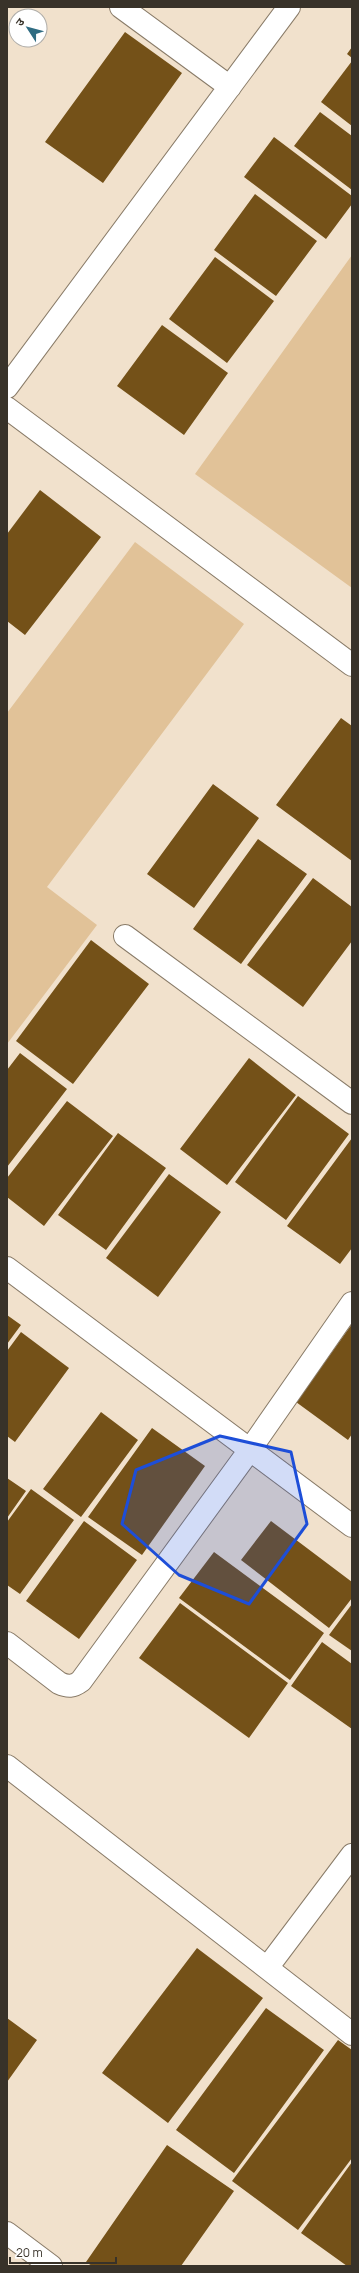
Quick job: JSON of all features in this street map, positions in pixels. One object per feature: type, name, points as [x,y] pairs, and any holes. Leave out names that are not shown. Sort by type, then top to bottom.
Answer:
[{"type":"street","points":[[121,7],[230,87]]},
{"type":"street","points":[[7,387],[289,7]]},
{"type":"street","points":[[7,408],[352,665]]},
{"type":"street","points":[[125,936],[352,1103]]},
{"type":"street","points":[[7,1268],[352,1526]]},
{"type":"street","points":[[7,1644],[59,1683],[67,1687],[77,1683],[249,1450],[352,1303]]},
{"type":"street","points":[[7,1766],[352,2034]]},
{"type":"street","points":[[267,1968],[352,1855]]},
{"type":"street","points":[[7,2233],[51,2266]]},
{"type":"highlighted area","points":[[220,1436],[291,1452],[307,1524],[249,1604],[179,1575],[122,1524],[136,1470]]},
{"type":"shaded area","points":[[352,255],[352,588],[195,474]]},
{"type":"shaded area","points":[[135,542],[244,624],[47,887],[97,925],[7,1044],[7,713]]},
{"type":"building","points":[[125,32],[182,73],[103,183],[45,142]]},
{"type":"building","points":[[352,47],[352,58],[347,54]]},
{"type":"building","points":[[352,61],[352,126],[321,102]]},
{"type":"building","points":[[320,112],[352,136],[352,190],[294,146]]},
{"type":"building","points":[[274,137],[352,196],[352,204],[326,239],[244,177]]},
{"type":"building","points":[[255,194],[317,241],[276,296],[214,250]]},
{"type":"building","points":[[215,257],[274,301],[227,363],[169,319]]},
{"type":"building","points":[[162,325],[228,373],[184,435],[117,386]]},
{"type":"building","points":[[40,490],[101,537],[25,635],[7,621],[7,534]]},
{"type":"building","points":[[341,718],[352,726],[352,861],[276,805]]},
{"type":"building","points":[[213,784],[259,818],[194,908],[147,874]]},
{"type":"building","points":[[258,839],[307,874],[241,964],[193,929]]},
{"type":"building","points":[[313,878],[352,907],[352,941],[303,1007],[247,965]]},
{"type":"building","points":[[91,940],[149,984],[73,1084],[16,1041]]},
{"type":"building","points":[[20,1053],[67,1089],[7,1167],[7,1070]]},
{"type":"building","points":[[249,1058],[296,1095],[227,1185],[180,1149]]},
{"type":"building","points":[[298,1096],[349,1134],[286,1220],[235,1182]]},
{"type":"building","points":[[67,1101],[113,1136],[44,1226],[7,1197],[7,1178]]},
{"type":"building","points":[[118,1133],[166,1168],[106,1250],[58,1215]]},
{"type":"building","points":[[352,1138],[352,1248],[340,1264],[287,1226]]},
{"type":"building","points":[[169,1174],[221,1212],[158,1297],[106,1258]]},
{"type":"building","points":[[7,1315],[21,1325],[7,1344]]},
{"type":"building","points":[[352,1324],[352,1434],[348,1440],[296,1402]]},
{"type":"building","points":[[21,1332],[69,1368],[15,1442],[7,1436],[7,1351]]},
{"type":"building","points":[[101,1412],[138,1440],[81,1517],[43,1489]]},
{"type":"building","points":[[152,1428],[205,1466],[142,1555],[88,1517]]},
{"type":"building","points":[[7,1478],[26,1491],[7,1518]]},
{"type":"building","points":[[31,1489],[74,1520],[20,1594],[7,1585],[7,1522]]},
{"type":"building","points":[[84,1521],[137,1560],[79,1639],[26,1601]]},
{"type":"building","points":[[271,1521],[352,1582],[352,1598],[329,1628],[241,1560]]},
{"type":"building","points":[[214,1552],[324,1633],[290,1680],[179,1598]]},
{"type":"building","points":[[180,1603],[288,1683],[249,1738],[139,1658]]},
{"type":"building","points":[[352,1604],[352,1651],[329,1635]]},
{"type":"building","points":[[322,1642],[352,1664],[352,1729],[291,1686]]},
{"type":"building","points":[[197,1948],[263,1998],[168,2123],[102,2073]]},
{"type":"building","points":[[266,2008],[324,2050],[234,2173],[176,2130]]},
{"type":"building","points":[[7,2018],[37,2040],[7,2082]]},
{"type":"building","points":[[338,2040],[352,2050],[352,2158],[298,2230],[232,2181]]},
{"type":"building","points":[[167,2145],[234,2191],[181,2266],[92,2266],[86,2262]]},
{"type":"building","points":[[352,2162],[352,2266],[347,2266],[301,2233]]}]
